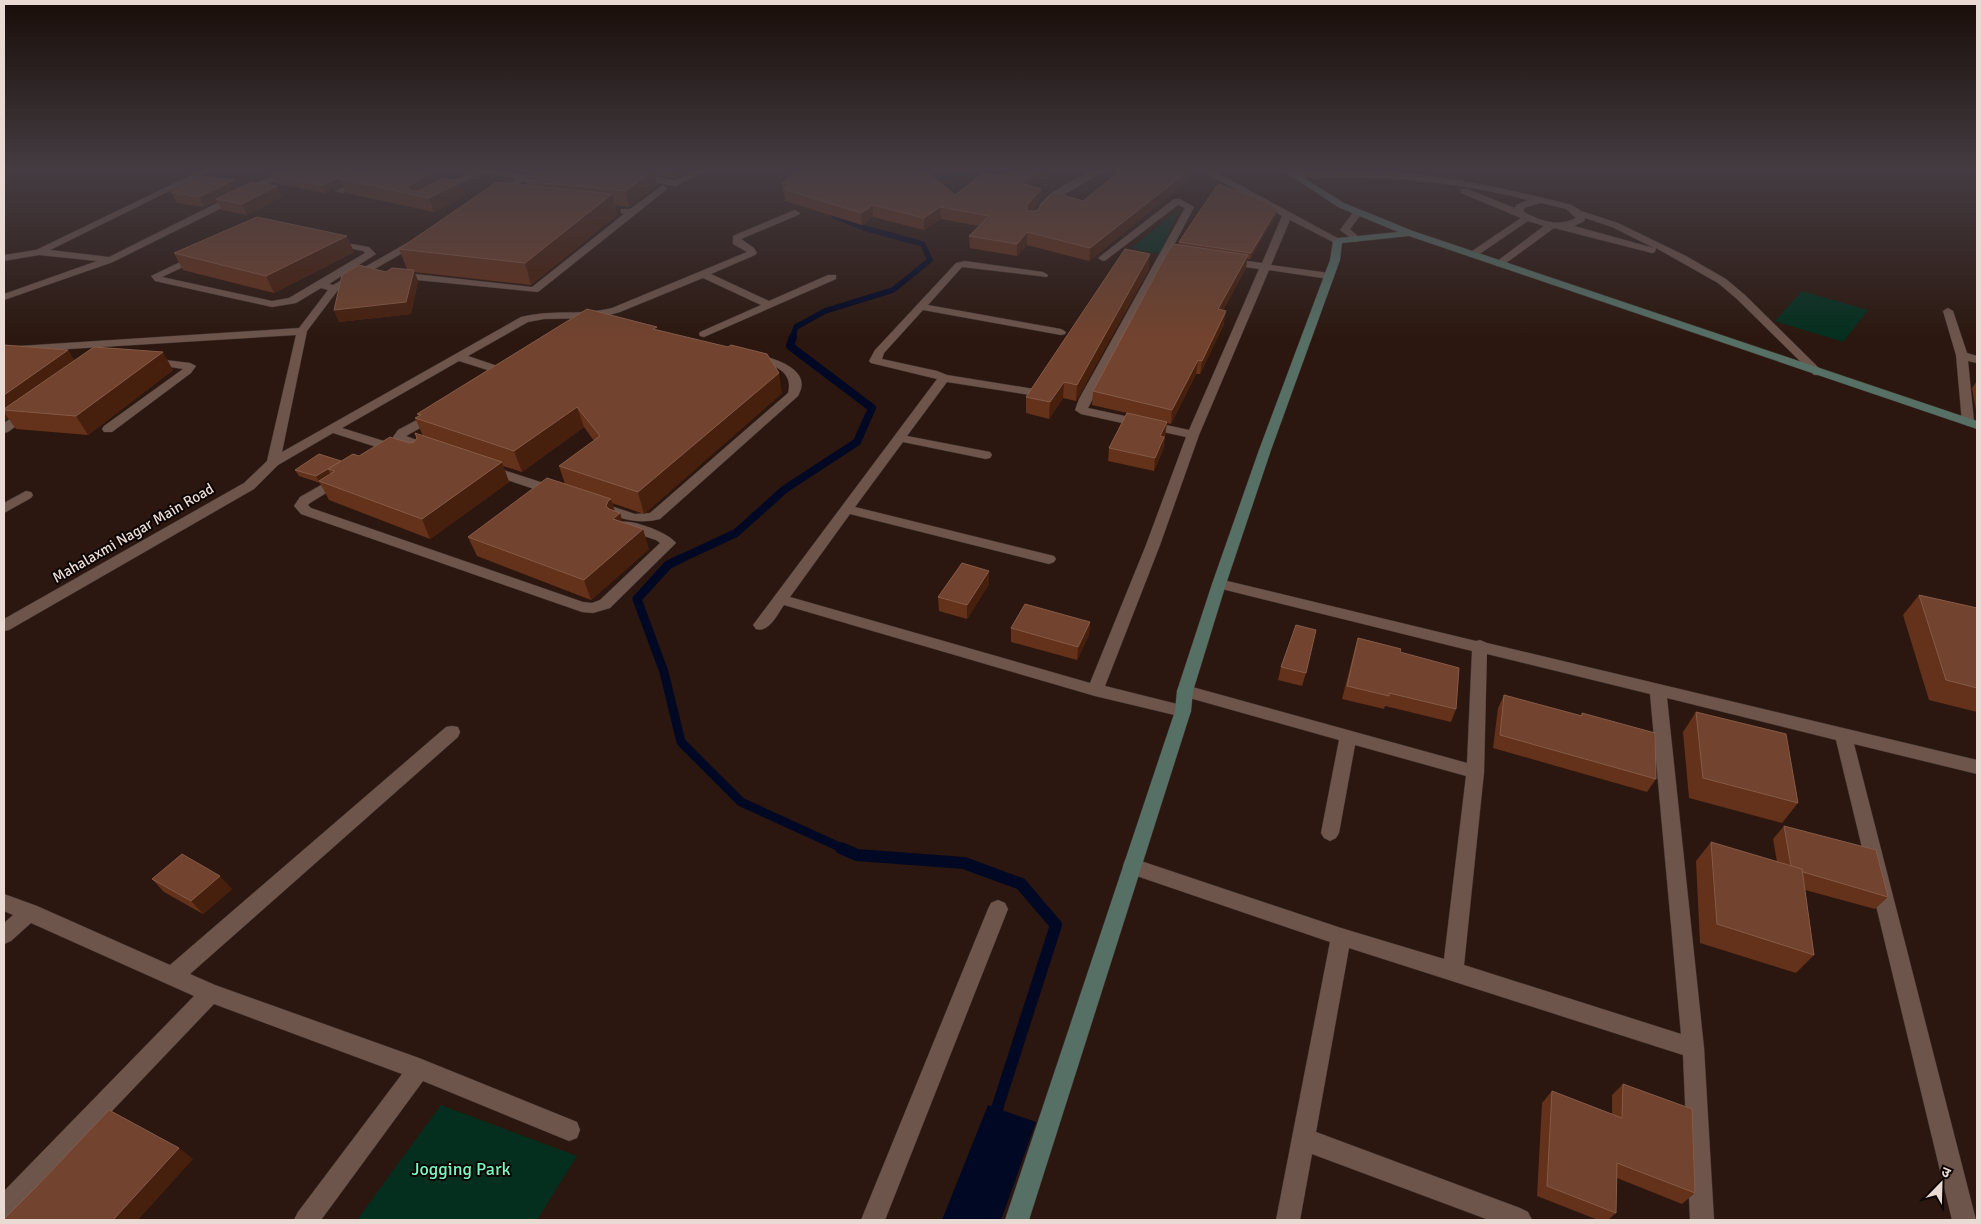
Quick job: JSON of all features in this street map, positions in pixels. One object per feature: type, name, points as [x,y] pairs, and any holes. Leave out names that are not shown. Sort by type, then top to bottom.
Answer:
[{"type":"street","points":[[39,252],[94,225]]},
{"type":"street","points":[[4,297],[110,260],[180,225]]},
{"type":"street","points":[[363,272],[534,290],[616,225]]},
{"type":"street","name":"Mahalaxmi Nagar Main Road","points":[[4,626],[249,486],[273,462],[525,319],[544,316],[594,316],[658,294],[752,253],[751,250],[736,242],[736,238],[766,225]]},
{"type":"street","points":[[1103,258],[1146,225]]},
{"type":"street","points":[[1182,225],[1170,252],[1085,399],[1081,410],[1193,435]]},
{"type":"street","points":[[1095,690],[1153,545],[1193,435],[1284,225]]},
{"type":"street","points":[[1306,225],[1338,241],[1410,233]]},
{"type":"street","points":[[1349,225],[1345,230],[1356,239]]},
{"type":"street","points":[[1390,225],[1472,255],[1972,424],[1962,355],[1948,312]]},
{"type":"street","points":[[1472,255],[1512,225]]},
{"type":"street","points":[[1557,225],[1683,258]]},
{"type":"street","points":[[1499,264],[1557,225]]},
{"type":"street","points":[[1615,225],[1683,258],[1722,281],[1742,297],[1818,373]]},
{"type":"street","points":[[273,462],[302,331],[334,288],[424,237]]},
{"type":"street","points":[[212,250],[156,276],[159,279],[272,304],[292,301],[371,254],[366,250],[320,239]]},
{"type":"street","points":[[1017,1220],[1183,711],[1185,691],[1219,584],[1265,450],[1335,260],[1338,241]]},
{"type":"street","points":[[4,258],[39,252],[110,260]]},
{"type":"street","points":[[1220,260],[1329,276]]},
{"type":"street","points":[[1030,391],[944,378],[937,374],[875,361],[879,352],[959,265],[965,264],[1043,275]]},
{"type":"street","points":[[703,274],[769,305]]},
{"type":"street","points":[[714,345],[700,337],[832,277]]},
{"type":"street","points":[[320,285],[334,288]]},
{"type":"street","points":[[921,307],[1062,332]]},
{"type":"street","points":[[585,326],[604,318],[622,320]]},
{"type":"street","points":[[4,350],[302,331]]},
{"type":"street","points":[[4,357],[22,353],[99,356],[116,342]]},
{"type":"street","points":[[352,471],[305,500],[301,506],[306,511],[334,521],[582,607],[593,608],[605,604],[669,543],[661,537],[588,508],[645,520],[655,516],[794,394],[797,388],[796,382],[787,368],[778,363],[741,353]]},
{"type":"street","points":[[1962,355],[1977,360]]},
{"type":"street","points":[[459,357],[512,370],[492,382]]},
{"type":"street","points":[[108,428],[190,366],[139,360]]},
{"type":"street","points":[[761,625],[944,378]]},
{"type":"street","points":[[4,429],[35,406]]},
{"type":"street","points":[[334,429],[391,447],[439,458],[399,437],[402,433],[443,410]]},
{"type":"street","points":[[899,438],[986,456]]},
{"type":"street","points":[[376,457],[391,447]]},
{"type":"street","points":[[476,470],[565,500]]},
{"type":"street","points":[[4,509],[26,496]]},
{"type":"street","points":[[846,509],[1049,559]]},
{"type":"street","points":[[1219,584],[1480,645],[1658,691],[1977,767]]},
{"type":"street","points":[[781,599],[1095,690],[1183,711]]},
{"type":"street","points":[[1453,971],[1475,772],[1480,645]]},
{"type":"street","points":[[1185,691],[1475,772]]},
{"type":"street","points":[[1658,691],[1692,1048],[1702,1220]]},
{"type":"street","points":[[173,976],[452,732]]},
{"type":"street","points":[[1844,736],[1964,1220]]},
{"type":"street","points":[[1330,833],[1348,737]]},
{"type":"street","points":[[1132,866],[1341,937],[1692,1048]]},
{"type":"street","points":[[4,902],[211,993],[419,1069],[569,1130]]},
{"type":"street","points":[[873,1220],[998,909]]},
{"type":"street","points":[[4,935],[30,912]]},
{"type":"street","points":[[1288,1220],[1341,937]]},
{"type":"street","points":[[4,1208],[211,993]]},
{"type":"street","points":[[306,1220],[419,1069]]},
{"type":"street","points":[[1303,1139],[1520,1220]]},
{"type":"green space","points":[[1159,225],[1172,225],[1160,254],[1131,248]]},
{"type":"green space","points":[[1802,291],[1868,310],[1843,342],[1775,321]]},
{"type":"green space","name":"Jogging Park","points":[[441,1105],[577,1156],[537,1220],[357,1220]]},
{"type":"water","points":[[988,1105],[1036,1122],[1001,1220],[942,1220]]},
{"type":"building","points":[[238,225],[295,225],[347,236],[266,276],[174,253]]},
{"type":"building","points":[[434,225],[573,225],[525,263],[399,249]]},
{"type":"building","points":[[980,225],[1119,225],[1090,248],[1027,232],[1017,244],[969,236]]},
{"type":"building","points":[[1190,225],[1267,225],[1251,253],[1179,242]]},
{"type":"building","points":[[1173,244],[1248,255],[1218,309],[1226,311],[1202,361],[1198,360],[1172,410],[1093,391],[1166,255]]},
{"type":"building","points":[[1125,249],[1150,254],[1077,385],[1064,382],[1050,402],[1026,397]]},
{"type":"building","points":[[359,265],[386,272],[392,268],[414,270],[406,302],[334,310],[342,275]]},
{"type":"building","points":[[587,309],[657,327],[653,329],[728,347],[731,345],[767,354],[779,373],[638,492],[559,466],[600,436],[577,407],[514,451],[415,418],[421,415],[417,414]]},
{"type":"building","points":[[4,345],[68,350],[4,395]]},
{"type":"building","points":[[94,347],[163,352],[76,416],[4,410],[4,409]]},
{"type":"building","points":[[1127,413],[1167,422],[1160,436],[1164,437],[1155,458],[1109,448]]},
{"type":"building","points":[[415,433],[502,462],[422,519],[319,481],[335,471],[328,469],[353,454],[359,456],[390,437],[409,443],[414,442],[417,438]]},
{"type":"building","points":[[319,454],[341,461],[316,476],[295,470]]},
{"type":"building","points":[[547,478],[611,499],[606,506],[620,513],[613,519],[643,529],[584,580],[468,537]]},
{"type":"building","points":[[962,563],[989,571],[967,605],[938,597]]},
{"type":"building","points":[[1919,595],[1977,608],[1977,688],[1946,680]]},
{"type":"building","points":[[1025,604],[1090,622],[1078,647],[1011,628]]},
{"type":"building","points":[[1296,625],[1316,630],[1306,673],[1281,667]]},
{"type":"building","points":[[1358,638],[1401,649],[1400,652],[1459,668],[1456,709],[1389,693],[1389,696],[1347,686]]},
{"type":"building","points":[[1504,695],[1582,716],[1582,713],[1655,733],[1656,779],[1500,735]]},
{"type":"building","points":[[1696,712],[1786,734],[1798,803],[1703,778]]},
{"type":"building","points":[[1784,826],[1876,850],[1888,897],[1803,872],[1802,869],[1791,866]]},
{"type":"building","points":[[1711,842],[1802,869],[1814,955],[1717,924]]},
{"type":"building","points":[[182,854],[220,876],[191,901],[152,879]]},
{"type":"building","points":[[1623,1084],[1692,1109],[1695,1193],[1617,1163],[1616,1213],[1547,1186],[1552,1091],[1622,1118]]},
{"type":"building","points":[[109,1110],[179,1148],[113,1220],[4,1220],[4,1219]]},
{"type":"waterway","points":[[792,339],[796,327],[825,311],[893,290],[930,260],[923,244],[857,225]]},
{"type":"waterway","points":[[678,560],[736,533],[785,489],[857,442],[872,408],[790,346],[793,337]]},
{"type":"waterway","points":[[678,560],[668,565],[637,599],[664,672],[681,742],[741,802],[844,849]]},
{"type":"waterway","points":[[841,848],[857,855],[964,863],[1021,884],[1056,925],[994,1118]]}]
